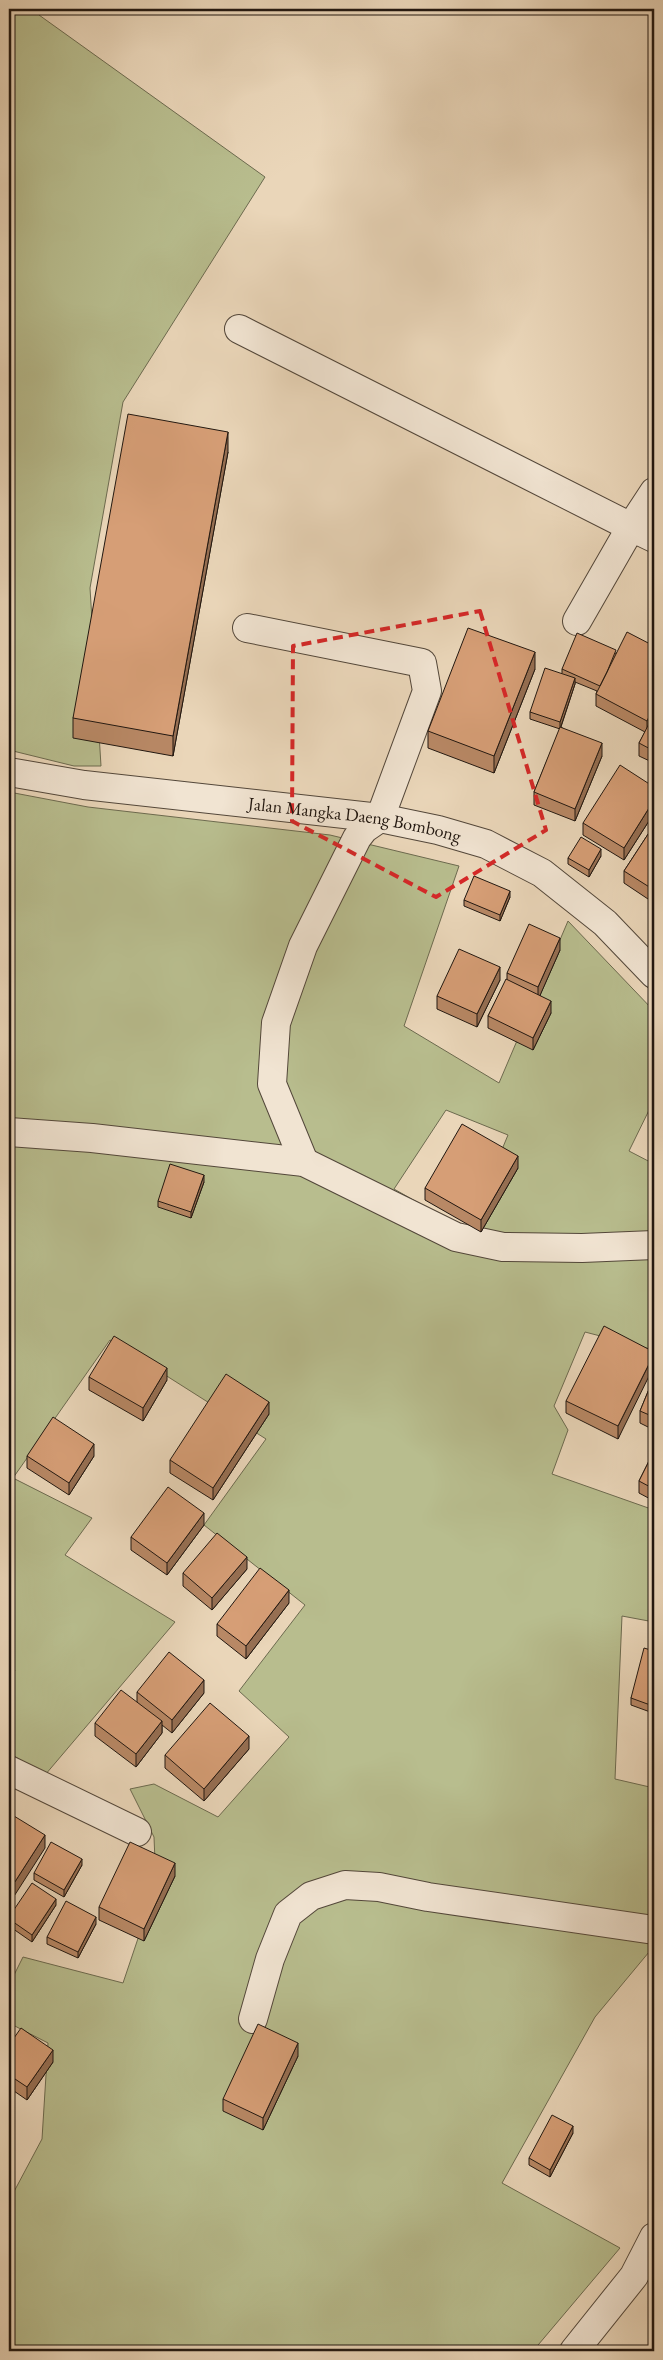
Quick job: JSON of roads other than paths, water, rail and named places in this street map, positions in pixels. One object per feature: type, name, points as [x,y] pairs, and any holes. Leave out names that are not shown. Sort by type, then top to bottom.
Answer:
[{"type":"street","points":[[239,329],[642,533]]},
{"type":"street","points":[[577,621],[642,533],[654,492]]},
{"type":"street","points":[[247,628],[422,663],[427,691],[380,818],[364,829],[357,838],[303,946],[276,1024],[272,1084],[304,1162]]},
{"type":"street","name":"Jalan Mangka Daeng Bombong","points":[[9,772],[84,785],[380,818],[438,830],[486,844],[542,873],[605,922],[654,974]]},
{"type":"street","points":[[9,1132],[92,1138],[304,1162],[456,1237],[503,1247],[582,1248],[654,1245]]},
{"type":"street","points":[[9,1770],[137,1832]]},
{"type":"street","points":[[253,2019],[270,1959],[288,1914],[311,1896],[345,1885],[379,1887],[428,1897],[654,1930]]},
{"type":"street","points":[[574,2351],[634,2276],[654,2237]]}]
